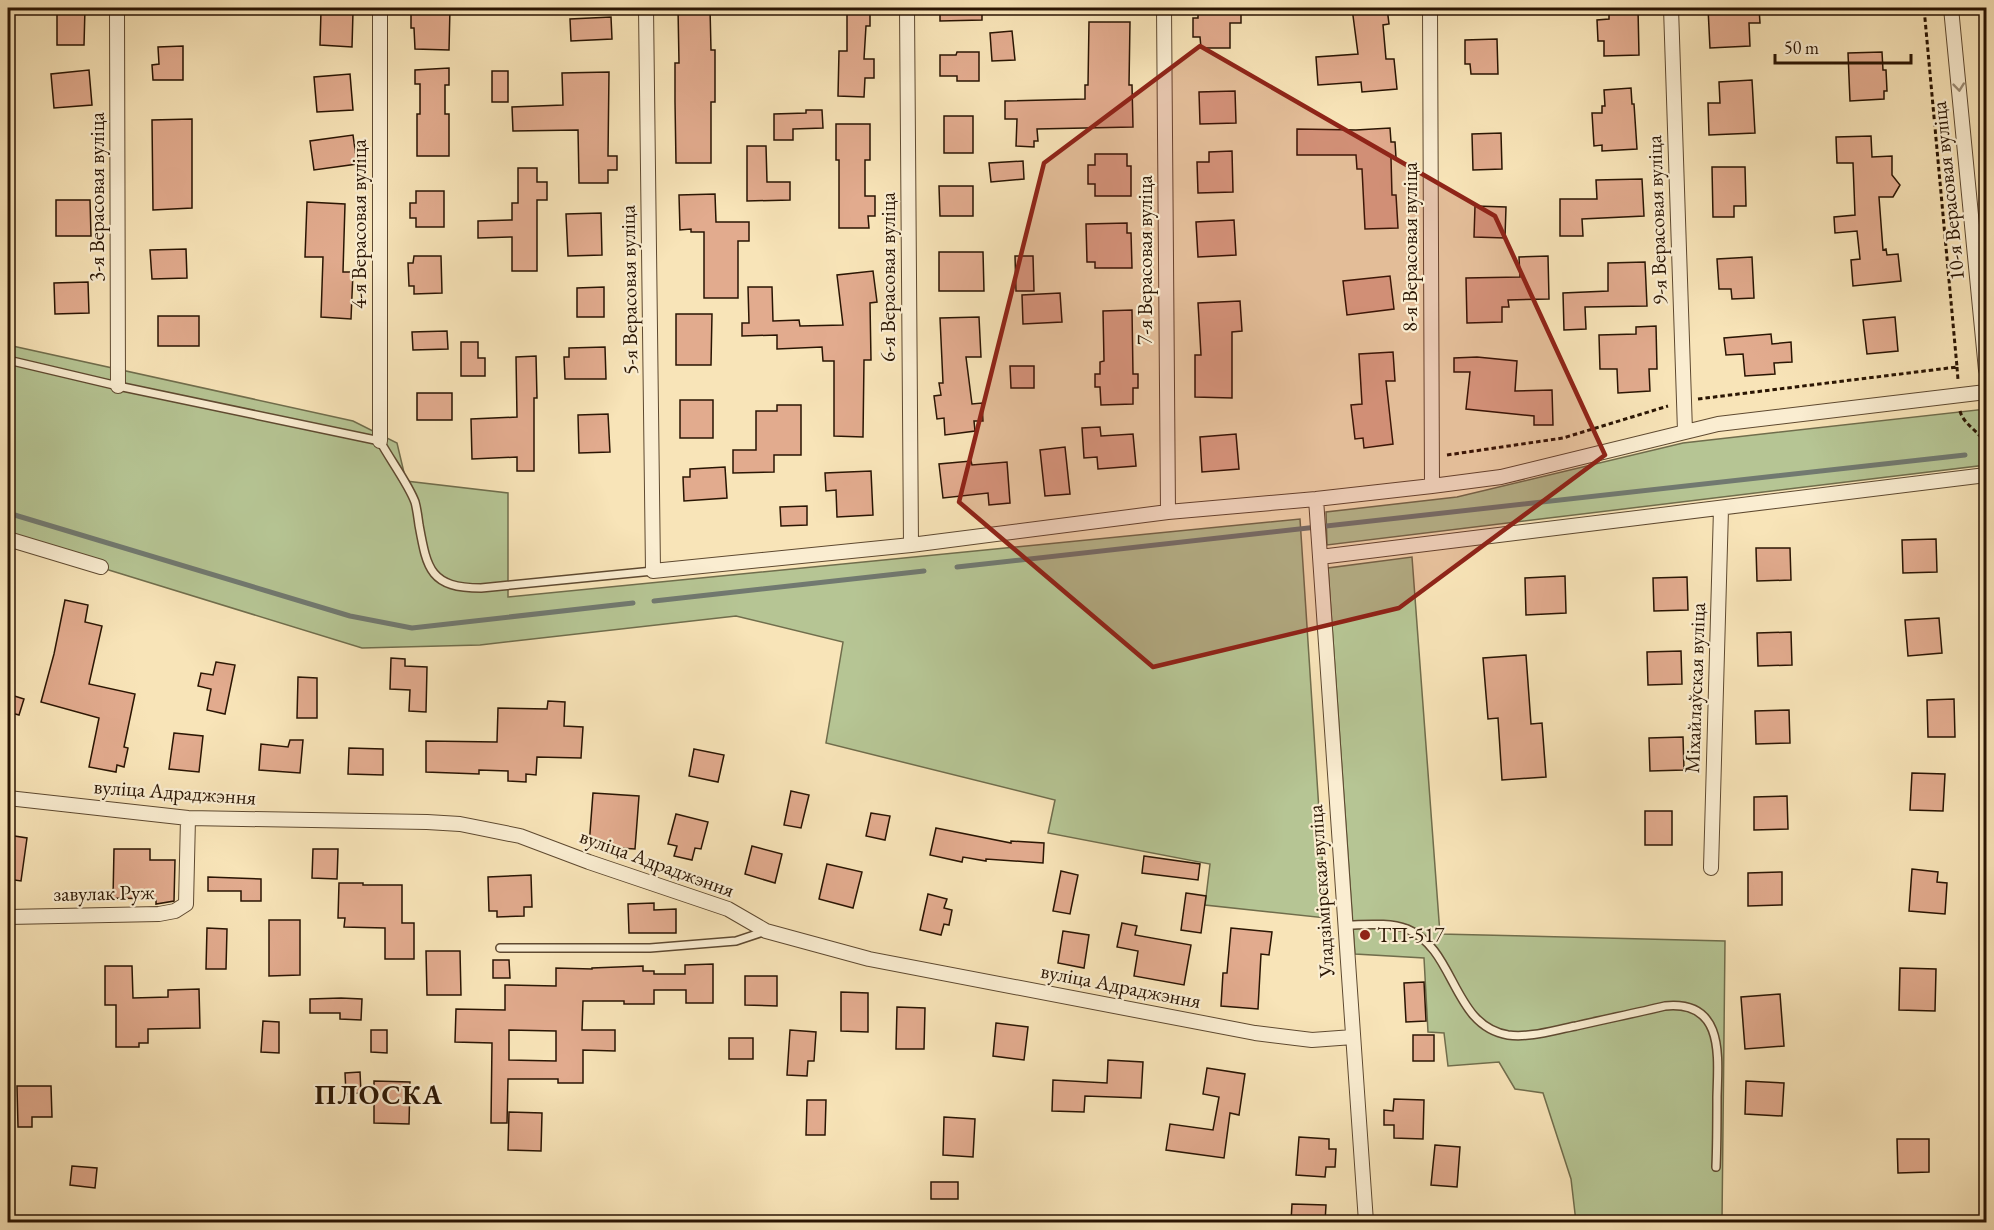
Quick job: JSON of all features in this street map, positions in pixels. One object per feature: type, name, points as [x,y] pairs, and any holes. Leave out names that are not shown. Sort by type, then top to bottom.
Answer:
[{"type":"street","name":"3-я Верасовая вуліца","points":[[117,8],[118,386]]},
{"type":"street","name":"4-я Верасовая вуліца","points":[[380,8],[380,441]]},
{"type":"street","name":"5-я Верасовая вуліца","points":[[646,8],[653,571]]},
{"type":"street","name":"6-я Верасовая вуліца","points":[[907,8],[911,545]]},
{"type":"street","name":"7-я Верасовая вуліца","points":[[1164,8],[1168,512]]},
{"type":"street","name":"8-я Верасовая вуліца","points":[[1430,8],[1432,486]]},
{"type":"street","name":"9-я Верасовая вуліца","points":[[1671,8],[1685,431]]},
{"type":"street","name":"10-я Верасовая вуліца","points":[[1951,8],[1986,370]]},
{"type":"street","points":[[653,571],[911,545],[1168,512],[1316,506],[1501,477],[1685,431],[1747,420],[1986,392]]},
{"type":"street","points":[[1320,552],[1721,509],[1986,475]]},
{"type":"street","name":"Уладзімірская вуліца","points":[[1316,506],[1366,1222]]},
{"type":"street","name":"Міхайлаўская вуліца","points":[[1711,868],[1721,509]]},
{"type":"street","points":[[8,539],[101,567]]},
{"type":"street","name":"вуліца Адраджэння","points":[[8,798],[189,818],[427,822],[490,829],[520,836],[728,909],[766,931],[869,959],[1255,1033],[1312,1040],[1353,1037]]},
{"type":"street","name":"завулак Руж","points":[[8,917],[145,915],[175,911],[186,904],[189,818]]},
{"type":"lane","points":[[8,360],[118,386],[380,441],[415,502],[426,559],[431,572],[452,586],[481,588],[653,571]]},
{"type":"lane","points":[[1344,925],[1390,925],[1405,928],[1417,934],[1428,942],[1437,954],[1473,1014],[1494,1031],[1508,1035],[1521,1036],[1553,1031],[1665,1006],[1677,1005],[1698,1011],[1706,1019],[1717,1040],[1716,1167]]},
{"type":"lane","points":[[500,948],[650,948],[735,941],[766,931]]},
{"type":"path","points":[[1433,457],[1563,438],[1684,401],[1957,367],[1924,8]]},
{"type":"highlighted area","points":[[1200,46],[1495,216],[1605,455],[1399,608],[1153,667],[959,502],[1044,163]]},
{"type":"green space","points":[[8,345],[353,421],[397,443],[406,481],[508,493],[508,597],[1300,519],[1326,918],[1205,905],[1210,864],[1048,833],[1055,800],[826,743],[843,642],[736,616],[480,645],[362,648],[8,539]]},
{"type":"green space","points":[[1986,409],[1986,465],[1327,545],[1326,512],[1457,497],[1683,443]]},
{"type":"green space","points":[[1412,557],[1440,934],[1725,941],[1722,1222],[1576,1222],[1571,1179],[1543,1093],[1515,1089],[1499,1062],[1448,1066],[1444,1033],[1428,1032],[1424,958],[1355,954],[1328,568]]},
{"type":"building","points":[[57,8],[85,8],[84,45],[57,45]]},
{"type":"building","points":[[411,8],[450,8],[449,50],[415,49],[414,28],[411,28]]},
{"type":"building","points":[[678,8],[710,8],[711,50],[715,50],[715,102],[711,102],[711,163],[676,163],[675,63],[679,63]]},
{"type":"building","points":[[847,8],[870,8],[870,26],[866,26],[864,59],[874,59],[874,78],[865,78],[864,97],[838,96],[839,51],[847,51]]},
{"type":"building","points":[[940,8],[982,8],[982,20],[940,21]]},
{"type":"building","points":[[1198,8],[1241,8],[1241,23],[1230,23],[1230,48],[1201,48],[1200,37],[1193,37],[1193,18],[1198,18]]},
{"type":"building","points":[[1352,8],[1387,8],[1389,24],[1383,25],[1386,59],[1394,59],[1397,89],[1362,92],[1361,82],[1318,85],[1316,57],[1358,54]]},
{"type":"building","points":[[1708,8],[1759,8],[1760,23],[1749,23],[1750,46],[1710,48]]},
{"type":"building","points":[[1638,9],[1639,55],[1604,56],[1604,41],[1598,41],[1597,20],[1609,19],[1609,10]]},
{"type":"building","points":[[321,11],[353,12],[352,47],[320,45]]},
{"type":"building","points":[[611,17],[612,39],[571,41],[570,19]]},
{"type":"building","points":[[1089,22],[1130,22],[1129,85],[1132,85],[1133,127],[1037,129],[1038,141],[1034,141],[1034,147],[1016,146],[1017,119],[1005,119],[1005,101],[1085,99],[1085,85],[1088,85]]},
{"type":"building","points":[[1012,31],[1015,60],[992,61],[990,33]]},
{"type":"building","points":[[1497,39],[1498,74],[1471,74],[1470,64],[1465,64],[1465,40]]},
{"type":"building","points":[[183,46],[183,80],[153,80],[152,65],[159,64],[158,47]]},
{"type":"building","points":[[957,52],[979,52],[979,81],[957,81],[957,76],[940,76],[940,55],[956,55]]},
{"type":"building","points":[[1882,52],[1887,91],[1884,91],[1884,99],[1850,101],[1848,53]]},
{"type":"building","points":[[449,68],[449,85],[445,85],[445,114],[449,114],[449,156],[417,156],[420,84],[415,84],[415,70]]},
{"type":"building","points":[[89,70],[92,105],[54,108],[51,74]]},
{"type":"building","points":[[492,71],[508,71],[508,102],[492,102]]},
{"type":"building","points":[[609,72],[608,156],[617,156],[617,170],[608,170],[608,183],[579,183],[578,130],[513,131],[512,107],[563,105],[562,73]]},
{"type":"building","points":[[350,74],[353,110],[317,112],[314,77]]},
{"type":"building","points":[[1752,80],[1755,133],[1709,135],[1708,103],[1720,103],[1719,82]]},
{"type":"building","points":[[1631,88],[1637,149],[1602,151],[1602,145],[1594,146],[1592,113],[1602,113],[1602,106],[1605,106],[1604,90]]},
{"type":"building","points":[[1235,91],[1236,123],[1200,124],[1199,92]]},
{"type":"building","points":[[806,110],[822,110],[823,128],[793,129],[793,140],[774,140],[774,114],[806,113]]},
{"type":"building","points":[[944,116],[973,116],[973,153],[944,153]]},
{"type":"building","points":[[192,119],[192,208],[153,210],[152,120]]},
{"type":"building","points":[[836,124],[870,124],[870,160],[865,160],[865,196],[875,196],[875,216],[868,216],[869,228],[839,228],[839,160],[836,160]]},
{"type":"building","points":[[1390,128],[1391,142],[1395,142],[1396,158],[1391,158],[1392,195],[1396,195],[1398,228],[1365,229],[1362,169],[1357,169],[1356,155],[1297,155],[1297,129]]},
{"type":"building","points":[[1501,133],[1502,169],[1473,170],[1472,134]]},
{"type":"building","points":[[353,135],[357,164],[314,170],[310,141]]},
{"type":"building","points":[[1871,136],[1872,157],[1892,156],[1892,175],[1900,185],[1893,197],[1879,197],[1883,250],[1886,249],[1887,255],[1898,254],[1901,281],[1853,286],[1851,260],[1860,259],[1857,231],[1835,233],[1834,217],[1855,215],[1853,163],[1837,163],[1836,137]]},
{"type":"building","points":[[747,146],[766,146],[767,182],[790,182],[790,200],[747,201]]},
{"type":"building","points":[[1232,151],[1233,192],[1198,193],[1197,162],[1209,162],[1209,152]]},
{"type":"building","points":[[1095,154],[1127,154],[1127,166],[1131,166],[1131,196],[1095,196],[1095,184],[1088,184],[1088,165],[1095,165]]},
{"type":"building","points":[[1023,161],[1024,179],[991,182],[989,163]]},
{"type":"building","points":[[1712,167],[1745,167],[1746,206],[1734,206],[1734,217],[1713,217]]},
{"type":"building","points":[[518,168],[537,168],[537,182],[547,182],[547,200],[537,200],[537,271],[512,271],[512,237],[478,238],[478,221],[512,220],[512,203],[518,203]]},
{"type":"building","points":[[1642,179],[1644,216],[1582,219],[1583,236],[1560,236],[1560,199],[1597,199],[1596,180]]},
{"type":"building","points":[[939,186],[973,186],[973,216],[940,216]]},
{"type":"building","points":[[416,191],[444,191],[444,227],[416,227],[416,218],[410,218],[410,203],[416,203]]},
{"type":"building","points":[[715,194],[716,222],[749,222],[749,241],[738,241],[738,298],[704,298],[704,232],[691,232],[691,229],[680,230],[679,195]]},
{"type":"building","points":[[56,200],[90,200],[91,236],[56,236]]},
{"type":"building","points":[[307,202],[345,204],[343,272],[353,272],[351,319],[321,317],[323,257],[305,257]]},
{"type":"building","points":[[1475,206],[1506,207],[1505,238],[1474,237]]},
{"type":"building","points":[[601,213],[602,255],[568,256],[566,214]]},
{"type":"building","points":[[1234,220],[1236,255],[1198,257],[1196,222]]},
{"type":"building","points":[[1127,223],[1127,233],[1131,233],[1132,268],[1095,268],[1095,262],[1087,262],[1086,224]]},
{"type":"building","points":[[186,249],[187,278],[152,279],[150,250]]},
{"type":"building","points":[[939,252],[983,252],[984,291],[939,291]]},
{"type":"building","points":[[414,256],[441,256],[442,293],[414,294],[414,286],[409,286],[408,263],[413,263]]},
{"type":"building","points":[[1015,256],[1033,256],[1034,291],[1016,291]]},
{"type":"building","points":[[1548,256],[1549,299],[1508,300],[1509,307],[1502,307],[1502,322],[1467,323],[1466,278],[1520,277],[1519,257]]},
{"type":"building","points":[[1752,257],[1754,298],[1732,299],[1731,289],[1719,289],[1717,259]]},
{"type":"building","points":[[1645,262],[1647,306],[1585,307],[1586,329],[1564,330],[1563,293],[1608,291],[1608,263]]},
{"type":"building","points":[[873,271],[877,302],[870,303],[871,360],[864,360],[863,437],[834,436],[834,361],[823,361],[822,347],[777,349],[777,335],[742,336],[742,323],[749,323],[748,287],[772,287],[773,321],[799,320],[800,326],[843,325],[837,275]]},
{"type":"building","points":[[1390,276],[1394,309],[1347,315],[1343,281]]},
{"type":"building","points":[[88,282],[89,313],[55,314],[54,283]]},
{"type":"building","points":[[604,287],[604,317],[577,317],[577,288]]},
{"type":"building","points":[[1060,293],[1062,322],[1023,324],[1022,295]]},
{"type":"building","points":[[1240,301],[1242,331],[1232,332],[1232,398],[1195,397],[1195,355],[1201,355],[1198,303]]},
{"type":"building","points":[[1132,310],[1133,374],[1138,374],[1138,388],[1133,388],[1133,404],[1101,405],[1100,387],[1095,387],[1095,374],[1100,374],[1100,362],[1104,361],[1103,311]]},
{"type":"building","points":[[676,314],[712,314],[711,365],[676,365]]},
{"type":"building","points":[[158,316],[199,316],[199,346],[158,346]]},
{"type":"building","points":[[979,317],[981,357],[966,357],[972,404],[982,403],[983,421],[974,421],[975,431],[945,435],[944,418],[937,419],[934,396],[941,395],[939,383],[943,383],[940,318]]},
{"type":"building","points":[[1895,317],[1898,351],[1867,354],[1863,320]]},
{"type":"building","points":[[1656,326],[1657,369],[1649,369],[1650,391],[1618,393],[1617,369],[1600,369],[1599,335],[1636,334],[1636,327]]},
{"type":"building","points":[[447,331],[448,349],[413,350],[412,332]]},
{"type":"building","points":[[1771,334],[1772,344],[1791,342],[1792,362],[1774,363],[1775,374],[1745,376],[1743,354],[1726,355],[1724,338]]},
{"type":"building","points":[[461,342],[478,342],[478,358],[485,358],[485,376],[461,376]]},
{"type":"building","points":[[605,347],[606,379],[565,379],[564,357],[569,357],[569,348]]},
{"type":"building","points":[[1393,352],[1395,381],[1386,381],[1393,444],[1364,448],[1363,438],[1355,439],[1351,405],[1362,404],[1359,354]]},
{"type":"building","points":[[536,356],[534,471],[517,471],[517,457],[472,459],[471,419],[517,417],[516,357]]},
{"type":"building","points":[[1477,357],[1517,361],[1515,391],[1552,390],[1553,425],[1534,425],[1534,416],[1466,409],[1470,372],[1454,372],[1454,358]]},
{"type":"building","points":[[1010,366],[1034,366],[1034,388],[1011,388]]},
{"type":"building","points":[[417,393],[452,393],[452,420],[417,420]]},
{"type":"building","points":[[680,400],[713,400],[713,438],[680,438]]},
{"type":"building","points":[[777,405],[801,405],[801,455],[774,455],[774,472],[733,473],[733,450],[756,450],[756,411],[777,411]]},
{"type":"building","points":[[608,414],[610,452],[579,453],[578,415]]},
{"type":"building","points":[[1100,427],[1101,436],[1133,434],[1136,466],[1098,469],[1097,457],[1084,458],[1082,428]]},
{"type":"building","points":[[1236,434],[1239,469],[1202,472],[1200,437]]},
{"type":"building","points":[[1065,447],[1070,494],[1045,496],[1040,450]]},
{"type":"building","points":[[971,461],[972,465],[1007,462],[1010,503],[989,505],[988,493],[943,498],[939,464]]},
{"type":"building","points":[[725,467],[727,498],[684,501],[683,477],[690,477],[690,469]]},
{"type":"building","points":[[871,471],[873,515],[837,517],[836,490],[826,491],[825,473]]},
{"type":"building","points":[[807,506],[807,525],[781,526],[780,507]]},
{"type":"building","points":[[1936,539],[1937,572],[1903,573],[1902,540]]},
{"type":"building","points":[[1756,548],[1790,548],[1791,580],[1757,581]]},
{"type":"building","points":[[1565,576],[1566,613],[1526,615],[1525,578]]},
{"type":"building","points":[[1687,577],[1688,610],[1654,611],[1653,578]]},
{"type":"building","points":[[65,600],[88,605],[85,622],[102,626],[89,684],[135,694],[124,747],[128,748],[124,767],[117,765],[116,772],[89,767],[99,718],[41,702]]},
{"type":"building","points":[[1939,618],[1942,653],[1908,656],[1905,620]]},
{"type":"building","points":[[1791,632],[1792,665],[1758,666],[1757,633]]},
{"type":"building","points":[[1681,651],[1682,684],[1648,685],[1647,652]]},
{"type":"building","points":[[1526,655],[1531,724],[1542,723],[1546,777],[1502,780],[1498,718],[1488,719],[1483,658]]},
{"type":"building","points":[[391,658],[405,659],[405,666],[427,667],[426,712],[409,711],[410,690],[390,689]]},
{"type":"building","points":[[216,662],[235,665],[225,714],[207,710],[211,689],[198,686],[201,673],[213,675]]},
{"type":"building","points":[[298,677],[317,678],[317,718],[297,718]]},
{"type":"building","points":[[8,694],[24,699],[19,715],[8,712]]},
{"type":"building","points":[[1954,699],[1955,737],[1928,737],[1927,700]]},
{"type":"building","points":[[548,701],[565,702],[564,726],[583,727],[581,758],[537,757],[536,775],[526,774],[526,782],[508,781],[508,771],[479,770],[479,774],[426,772],[426,741],[497,742],[498,708],[547,709]]},
{"type":"building","points":[[1789,710],[1790,743],[1756,744],[1755,711]]},
{"type":"building","points":[[174,733],[203,736],[199,772],[169,769]]},
{"type":"building","points":[[1683,737],[1684,770],[1650,771],[1649,738]]},
{"type":"building","points":[[290,740],[303,740],[300,773],[259,770],[261,744],[288,747]]},
{"type":"building","points":[[349,748],[383,749],[383,775],[348,774]]},
{"type":"building","points":[[694,749],[724,755],[718,782],[689,776]]},
{"type":"building","points":[[1912,773],[1945,774],[1943,811],[1910,810]]},
{"type":"building","points":[[791,791],[809,795],[801,828],[784,825]]},
{"type":"building","points":[[593,793],[639,796],[635,849],[589,846]]},
{"type":"building","points":[[1787,796],[1788,829],[1754,830],[1754,797]]},
{"type":"building","points":[[1645,811],[1672,811],[1672,845],[1645,845]]},
{"type":"building","points":[[871,813],[890,816],[885,840],[866,836]]},
{"type":"building","points":[[676,814],[708,822],[701,849],[695,848],[692,860],[674,856],[677,846],[668,844]]},
{"type":"building","points":[[936,828],[1011,843],[1011,841],[1044,843],[1043,863],[986,859],[986,861],[963,857],[962,862],[930,855]]},
{"type":"building","points":[[8,835],[27,838],[21,881],[8,879]]},
{"type":"building","points":[[752,846],[782,854],[775,883],[745,874]]},
{"type":"building","points":[[114,849],[150,849],[150,860],[175,860],[174,901],[156,904],[156,899],[113,898]]},
{"type":"building","points":[[313,849],[338,849],[337,879],[312,878]]},
{"type":"building","points":[[1144,856],[1200,864],[1198,880],[1142,873]]},
{"type":"building","points":[[827,864],[862,872],[853,908],[819,899]]},
{"type":"building","points":[[1912,869],[1938,872],[1937,882],[1947,883],[1945,914],[1909,911]]},
{"type":"building","points":[[1061,871],[1078,875],[1070,914],[1053,911]]},
{"type":"building","points":[[1782,872],[1782,905],[1748,906],[1748,873]]},
{"type":"building","points":[[531,875],[532,907],[524,907],[524,916],[497,917],[497,911],[489,911],[488,877]]},
{"type":"building","points":[[208,877],[261,879],[261,901],[241,901],[241,891],[208,891]]},
{"type":"building","points":[[339,883],[402,885],[402,923],[414,923],[414,959],[385,959],[385,928],[344,927],[345,918],[338,918]]},
{"type":"building","points":[[1186,893],[1206,896],[1201,933],[1181,930]]},
{"type":"building","points":[[928,894],[947,899],[944,908],[952,910],[949,925],[944,924],[941,935],[920,930]]},
{"type":"building","points":[[654,903],[654,910],[676,909],[676,933],[629,933],[628,904]]},
{"type":"building","points":[[269,920],[300,920],[300,975],[269,976]]},
{"type":"building","points":[[1122,923],[1137,926],[1135,935],[1191,945],[1184,985],[1134,976],[1138,951],[1117,947]]},
{"type":"building","points":[[207,928],[227,929],[226,969],[206,969]]},
{"type":"building","points":[[1231,928],[1272,932],[1269,955],[1261,954],[1258,1009],[1221,1006],[1223,973],[1227,973]]},
{"type":"building","points":[[1063,931],[1089,935],[1084,968],[1058,963]]},
{"type":"building","points":[[426,951],[460,951],[461,995],[427,995]]},
{"type":"building","points":[[493,960],[509,960],[510,978],[493,978]]},
{"type":"building","points":[[713,964],[713,1003],[686,1003],[686,990],[654,990],[654,1004],[583,1001],[582,1030],[615,1030],[615,1051],[583,1050],[583,1083],[558,1083],[558,1079],[508,1079],[507,1123],[491,1123],[492,1043],[455,1042],[456,1009],[505,1010],[505,985],[556,986],[556,968],[592,969],[643,966],[643,971],[654,971],[654,974],[685,974],[685,965]],"holes":[[[509,1030],[556,1031],[556,1061],[509,1060]]]},
{"type":"building","points":[[105,966],[132,966],[133,998],[168,997],[168,990],[199,989],[200,1028],[148,1029],[148,1043],[139,1043],[139,1047],[116,1047],[116,1005],[105,1005]]},
{"type":"building","points":[[1900,968],[1936,969],[1935,1011],[1899,1010]]},
{"type":"building","points":[[745,976],[777,976],[777,1006],[745,1005]]},
{"type":"building","points":[[1424,982],[1426,1021],[1406,1022],[1404,983]]},
{"type":"building","points":[[841,992],[868,993],[868,1032],[841,1031]]},
{"type":"building","points":[[1780,994],[1784,1046],[1745,1049],[1741,997]]},
{"type":"building","points":[[310,999],[362,999],[361,1020],[340,1019],[340,1013],[310,1013]]},
{"type":"building","points":[[897,1007],[925,1008],[924,1049],[896,1049]]},
{"type":"building","points":[[263,1021],[279,1022],[279,1053],[261,1052]]},
{"type":"building","points":[[996,1023],[1028,1027],[1024,1060],[993,1056]]},
{"type":"building","points":[[371,1030],[387,1030],[387,1053],[371,1052]]},
{"type":"building","points":[[790,1030],[816,1032],[814,1061],[808,1061],[807,1076],[787,1075]]},
{"type":"building","points":[[1413,1035],[1434,1035],[1434,1061],[1413,1061]]},
{"type":"building","points":[[729,1038],[753,1038],[753,1059],[729,1059]]},
{"type":"building","points":[[1108,1060],[1143,1062],[1141,1098],[1085,1096],[1084,1112],[1052,1111],[1053,1080],[1107,1083]]},
{"type":"building","points":[[1207,1068],[1245,1074],[1239,1115],[1230,1113],[1224,1158],[1166,1150],[1170,1124],[1213,1130],[1219,1097],[1203,1094]]},
{"type":"building","points":[[360,1072],[361,1093],[346,1094],[345,1073]]},
{"type":"building","points":[[374,1081],[410,1082],[409,1124],[374,1123]]},
{"type":"building","points":[[1746,1081],[1784,1083],[1782,1116],[1745,1114]]},
{"type":"building","points":[[17,1086],[51,1086],[52,1117],[32,1117],[32,1127],[18,1127]]},
{"type":"building","points":[[1394,1099],[1424,1100],[1423,1139],[1394,1138],[1394,1125],[1384,1125],[1384,1110],[1393,1111]]},
{"type":"building","points":[[807,1100],[826,1100],[825,1135],[806,1135]]},
{"type":"building","points":[[509,1112],[542,1113],[541,1151],[508,1150]]},
{"type":"building","points":[[944,1117],[975,1119],[973,1157],[943,1155]]},
{"type":"building","points":[[1299,1137],[1329,1139],[1329,1149],[1336,1149],[1335,1167],[1326,1167],[1325,1177],[1296,1175]]},
{"type":"building","points":[[1897,1139],[1929,1139],[1929,1172],[1898,1173]]},
{"type":"building","points":[[1435,1145],[1460,1147],[1457,1187],[1431,1185]]},
{"type":"building","points":[[72,1166],[97,1168],[95,1188],[70,1185]]},
{"type":"building","points":[[931,1182],[958,1182],[958,1199],[931,1199]]},
{"type":"building","points":[[1292,1204],[1326,1205],[1325,1222],[1291,1222]]},
{"type":"waterway","points":[[957,567],[1965,455]]},
{"type":"waterway","points":[[8,513],[350,616],[412,628],[633,603]]},
{"type":"waterway","points":[[654,601],[924,571]]},
{"type":"place","name":"ТП-517","points":[[1365,935]]},
{"type":"district","name":"ПЛОСКА","points":[[379,1095]]}]
